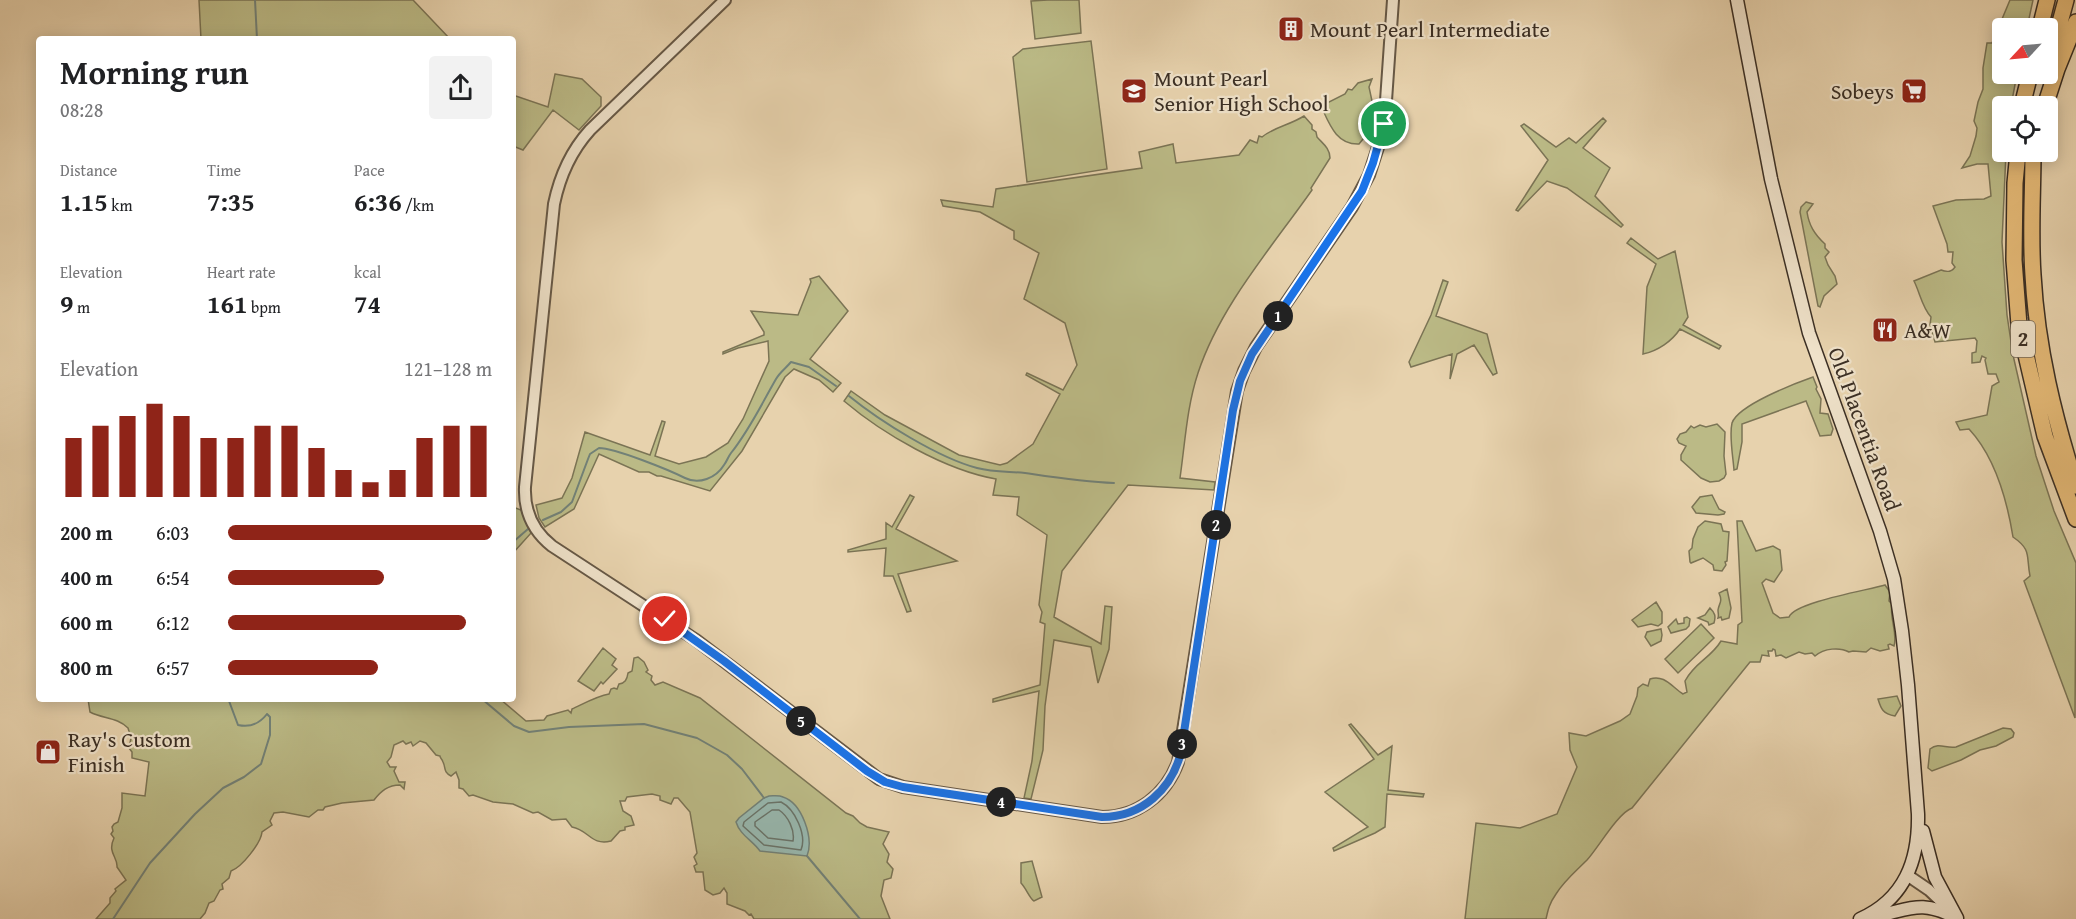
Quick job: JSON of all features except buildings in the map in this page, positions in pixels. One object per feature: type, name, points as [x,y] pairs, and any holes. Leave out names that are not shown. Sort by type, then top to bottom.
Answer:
[{"type":"highway","points":[[2033,18],[2037,0]]},
{"type":"highway","points":[[2042,18],[2047,0]]},
{"type":"highway","points":[[2058,32],[2067,0]]},
{"type":"highway","points":[[2048,96],[2076,22]]},
{"type":"highway","name":"2","points":[[2017,162],[2014,260],[2019,325],[2045,436],[2076,519]]},
{"type":"highway","name":"2","points":[[2033,162],[2032,273],[2037,321],[2044,366],[2060,436],[2076,486]]},
{"type":"main road","name":"Old Placentia Road","points":[[1737,0],[1771,179],[1809,333],[1880,531],[1894,579],[1907,674],[1918,814],[1917,844],[1907,874],[1888,900],[1862,918]]},
{"type":"main road","points":[[1918,814],[1933,871],[1957,919]]},
{"type":"main road","points":[[1862,918],[1919,907],[1940,911],[1957,919]]},
{"type":"street","points":[[725,0],[596,125],[577,147],[564,171],[554,204],[525,488],[525,500],[530,519],[552,546],[697,640],[879,779],[903,787],[1102,817],[1125,813],[1148,803],[1164,788],[1176,767],[1182,744],[1237,390],[1256,347],[1352,207],[1369,175],[1384,124],[1393,0]]},
{"type":"street","points":[[1907,874],[1935,895],[1957,919]]},
{"type":"shaded area","points":[[199,0],[413,0],[447,36],[201,36]]},
{"type":"shaded area","points":[[1079,0],[1081,33],[1035,39],[1031,1]]},
{"type":"shaded area","points":[[2010,0],[2033,0],[2029,18],[2002,18]]},
{"type":"shaded area","points":[[1091,41],[1107,169],[1027,182],[1013,57],[1023,49]]},
{"type":"shaded area","points":[[1987,43],[1992,43],[1992,84],[2015,84],[2013,96],[1992,96],[1992,162],[2006,162],[2002,242],[2007,315],[2013,355],[2036,456],[2054,511],[2076,563],[2075,718],[2024,581],[2030,576],[2026,550],[2013,537],[2007,508],[1993,466],[1969,429],[1960,430],[1956,422],[1987,415],[1992,386],[1999,382],[1996,374],[1988,374],[1986,358],[1982,356],[1980,362],[1972,363],[1972,353],[1976,352],[1975,338],[1935,342],[1930,325],[1931,317],[1914,281],[1941,270],[1950,271],[1955,267],[1952,263],[1953,252],[1948,252],[1933,206],[1956,200],[1984,199],[1991,196],[1988,164],[1962,168],[1970,156],[1976,136],[1977,128],[1974,121],[1983,89],[1983,68]]},
{"type":"shaded area","points":[[555,74],[582,79],[601,97],[601,106],[579,130],[553,110],[523,150],[516,147],[516,96],[548,107]]},
{"type":"shaded area","points":[[1372,79],[1369,87],[1372,101],[1366,125],[1361,131],[1368,133],[1359,144],[1344,141],[1334,132],[1321,106],[1345,94],[1348,89],[1352,90],[1358,83]]},
{"type":"shaded area","points":[[1304,116],[1327,149],[1330,158],[1311,188],[1312,190],[1248,278],[1219,324],[1194,386],[1180,478],[1215,482],[1214,490],[1128,485],[1062,571],[1054,617],[1101,644],[1105,606],[1112,607],[1109,649],[1098,683],[1091,647],[1054,640],[1045,706],[1043,750],[1031,799],[1024,798],[1032,761],[1039,691],[993,702],[993,699],[1040,685],[1045,624],[1040,622],[1042,612],[1039,605],[1047,535],[1017,515],[1019,497],[993,495],[996,479],[956,468],[916,449],[877,426],[844,401],[851,391],[885,415],[959,455],[1000,465],[1007,463],[1033,444],[1060,394],[1026,375],[1027,373],[1063,390],[1077,365],[1065,323],[1024,299],[1039,253],[1014,239],[1014,231],[980,212],[943,206],[941,200],[993,207],[996,189],[1142,168],[1139,152],[1173,144],[1176,163],[1239,155],[1250,140],[1257,143],[1259,136],[1262,137]]},
{"type":"shaded area","points":[[1603,118],[1606,121],[1583,148],[1610,168],[1595,196],[1623,225],[1621,227],[1567,188],[1547,181],[1518,211],[1516,210],[1548,160],[1521,126],[1524,124],[1556,147],[1569,138],[1576,143]]},
{"type":"shaded area","points":[[1806,202],[1813,204],[1807,212],[1809,221],[1829,252],[1825,257],[1837,284],[1824,296],[1820,307],[1800,212]]},
{"type":"shaded area","points":[[1631,238],[1658,259],[1675,251],[1688,317],[1683,325],[1721,346],[1719,349],[1680,329],[1664,345],[1643,354],[1647,287],[1656,264],[1627,243]]},
{"type":"shaded area","points":[[819,276],[848,311],[810,359],[841,383],[833,392],[819,380],[794,369],[785,377],[742,451],[710,491],[649,472],[639,472],[599,454],[574,509],[545,527],[539,518],[536,505],[562,498],[572,478],[585,432],[650,455],[662,421],[665,422],[655,456],[679,464],[706,457],[728,443],[743,419],[769,361],[768,341],[723,354],[723,352],[764,335],[751,311],[798,315],[811,282],[810,279]]},
{"type":"shaded area","points":[[1443,280],[1448,282],[1436,316],[1487,334],[1497,373],[1493,375],[1474,345],[1457,354],[1450,379],[1452,354],[1411,367],[1409,362],[1431,315]]},
{"type":"shaded area","points":[[1813,377],[1821,399],[1820,413],[1828,414],[1833,429],[1831,435],[1820,436],[1806,401],[1742,424],[1742,442],[1737,469],[1734,470],[1731,434],[1732,423],[1737,416],[1756,402]]},
{"type":"shaded area","points":[[1717,424],[1725,432],[1726,474],[1719,481],[1710,482],[1701,478],[1681,460],[1686,446],[1679,443],[1677,439],[1691,426],[1694,428],[1700,425],[1706,427]]},
{"type":"shaded area","points":[[910,495],[914,497],[896,529],[957,561],[898,574],[911,611],[907,612],[893,576],[884,576],[886,548],[848,552],[848,550],[886,539],[886,523],[892,527]]},
{"type":"shaded area","points":[[1712,495],[1719,509],[1725,512],[1724,514],[1696,513],[1692,507],[1700,497]]},
{"type":"shaded area","points":[[516,508],[521,510],[532,532],[516,550]]},
{"type":"shaded area","points":[[1705,521],[1721,524],[1723,531],[1729,532],[1727,561],[1722,571],[1714,570],[1713,565],[1703,558],[1690,562],[1689,551],[1692,548],[1693,539],[1698,527]]},
{"type":"shaded area","points":[[1737,521],[1742,521],[1756,551],[1773,546],[1780,550],[1782,570],[1774,582],[1766,579],[1762,583],[1773,613],[1780,618],[1789,617],[1804,606],[1885,585],[1890,592],[1889,601],[1892,604],[1894,646],[1890,644],[1889,649],[1880,651],[1871,648],[1866,652],[1832,649],[1815,656],[1812,653],[1799,652],[1786,658],[1781,655],[1776,656],[1773,649],[1768,651],[1769,656],[1762,655],[1760,662],[1750,662],[1632,808],[1626,811],[1587,860],[1570,876],[1552,901],[1546,919],[1465,919],[1476,823],[1520,828],[1557,814],[1577,767],[1570,750],[1569,733],[1586,736],[1620,721],[1630,714],[1638,688],[1643,684],[1648,686],[1650,679],[1660,678],[1683,694],[1687,692],[1685,681],[1689,675],[1721,641],[1737,644],[1738,625],[1742,622]]},
{"type":"shaded area","points":[[1727,589],[1731,608],[1729,618],[1722,620],[1721,617],[1718,618],[1721,600],[1719,593]]},
{"type":"shaded area","points":[[1656,602],[1662,612],[1662,623],[1658,626],[1651,624],[1638,627],[1632,620]]},
{"type":"shaded area","points":[[1710,608],[1715,618],[1714,623],[1709,625],[1708,622],[1698,618],[1705,615]]},
{"type":"shaded area","points":[[1684,618],[1690,619],[1686,629],[1671,633],[1668,627],[1676,619],[1678,624],[1684,623]]},
{"type":"shaded area","points":[[1701,624],[1714,638],[1678,673],[1665,659]]},
{"type":"shaded area","points":[[1661,629],[1661,641],[1651,646],[1645,637],[1647,632]]},
{"type":"shaded area","points":[[603,648],[616,659],[612,665],[617,669],[594,691],[578,681]]},
{"type":"shaded area","points":[[638,657],[644,662],[648,670],[646,672],[652,676],[651,680],[655,685],[663,682],[700,698],[860,823],[889,832],[883,844],[889,854],[887,862],[893,869],[891,878],[884,880],[881,896],[890,919],[754,919],[751,914],[727,904],[727,893],[724,888],[720,893],[713,895],[705,890],[703,872],[696,872],[694,866],[697,864],[694,857],[697,853],[690,812],[678,798],[674,798],[671,804],[660,800],[660,796],[652,794],[627,797],[625,801],[620,801],[623,811],[631,816],[634,825],[625,827],[625,830],[620,831],[611,841],[594,840],[572,827],[566,819],[552,820],[538,812],[533,813],[513,804],[469,796],[459,788],[456,772],[451,776],[447,773],[440,756],[436,755],[426,743],[420,741],[413,746],[411,742],[406,744],[403,741],[394,745],[387,762],[390,767],[396,767],[394,771],[399,782],[405,782],[404,789],[400,785],[388,787],[374,800],[325,807],[309,817],[283,812],[274,813],[270,821],[272,825],[262,832],[255,848],[245,860],[231,871],[229,878],[222,884],[223,889],[214,901],[209,903],[200,919],[96,919],[110,903],[115,889],[126,880],[117,867],[112,851],[114,838],[111,834],[112,827],[118,822],[122,808],[122,793],[145,796],[149,762],[132,758],[129,748],[131,738],[124,724],[90,712],[88,702],[504,702],[526,721],[544,720],[547,716],[568,710],[571,713],[572,709],[609,694],[611,689],[617,689],[632,671],[634,658]]},
{"type":"shaded area","points":[[1897,696],[1901,706],[1895,716],[1885,712],[1878,699]]},
{"type":"shaded area","points":[[1351,724],[1378,755],[1392,746],[1388,790],[1424,794],[1423,797],[1387,794],[1385,827],[1334,851],[1333,848],[1368,827],[1325,792],[1374,759],[1349,725]]},
{"type":"shaded area","points":[[2003,728],[2011,729],[2014,733],[2013,737],[1932,771],[1928,768],[1930,749],[1933,747],[1956,747]]},
{"type":"shaded area","points":[[1032,861],[1042,897],[1034,901],[1021,883],[1021,863]]},
{"type":"water","points":[[769,796],[780,796],[796,806],[805,822],[809,840],[807,856],[760,851],[740,830],[736,822],[739,818]]},
{"type":"waterway","points":[[255,0],[257,36]]},
{"type":"waterway","points":[[543,520],[561,512],[572,502],[590,454],[599,448],[629,455],[690,480],[707,479],[721,470],[778,377],[791,362],[809,367],[836,386]]},
{"type":"waterway","points":[[849,396],[877,417],[928,448],[977,468],[1114,483]]},
{"type":"waterway","points":[[516,539],[528,529]]},
{"type":"waterway","points":[[113,919],[150,863],[195,814],[223,788],[244,777],[261,764],[270,735],[270,717],[267,714],[255,724],[238,725],[229,702]]},
{"type":"waterway","points":[[486,702],[514,726],[529,732],[569,727],[644,724],[697,738],[727,755],[742,769],[764,798]]},
{"type":"waterway","points":[[807,856],[860,919]]},
{"type":"place","name":"Mount Pearl Intermediate","points":[[1291,29]]},
{"type":"place","name":"Mount Pearl Senior High School","points":[[1134,91]]},
{"type":"place","name":"Sobeys","points":[[1914,91]]},
{"type":"place","name":"A&W","points":[[1885,330]]},
{"type":"place","name":"Ray's Custom Finish","points":[[48,752]]},
{"type":"route","points":[[665,619],[697,640],[867,771],[885,782],[903,787],[1102,817],[1125,813],[1148,803],[1171,778],[1181,752],[1233,410],[1240,381],[1256,347],[1362,191],[1384,124]]}]
